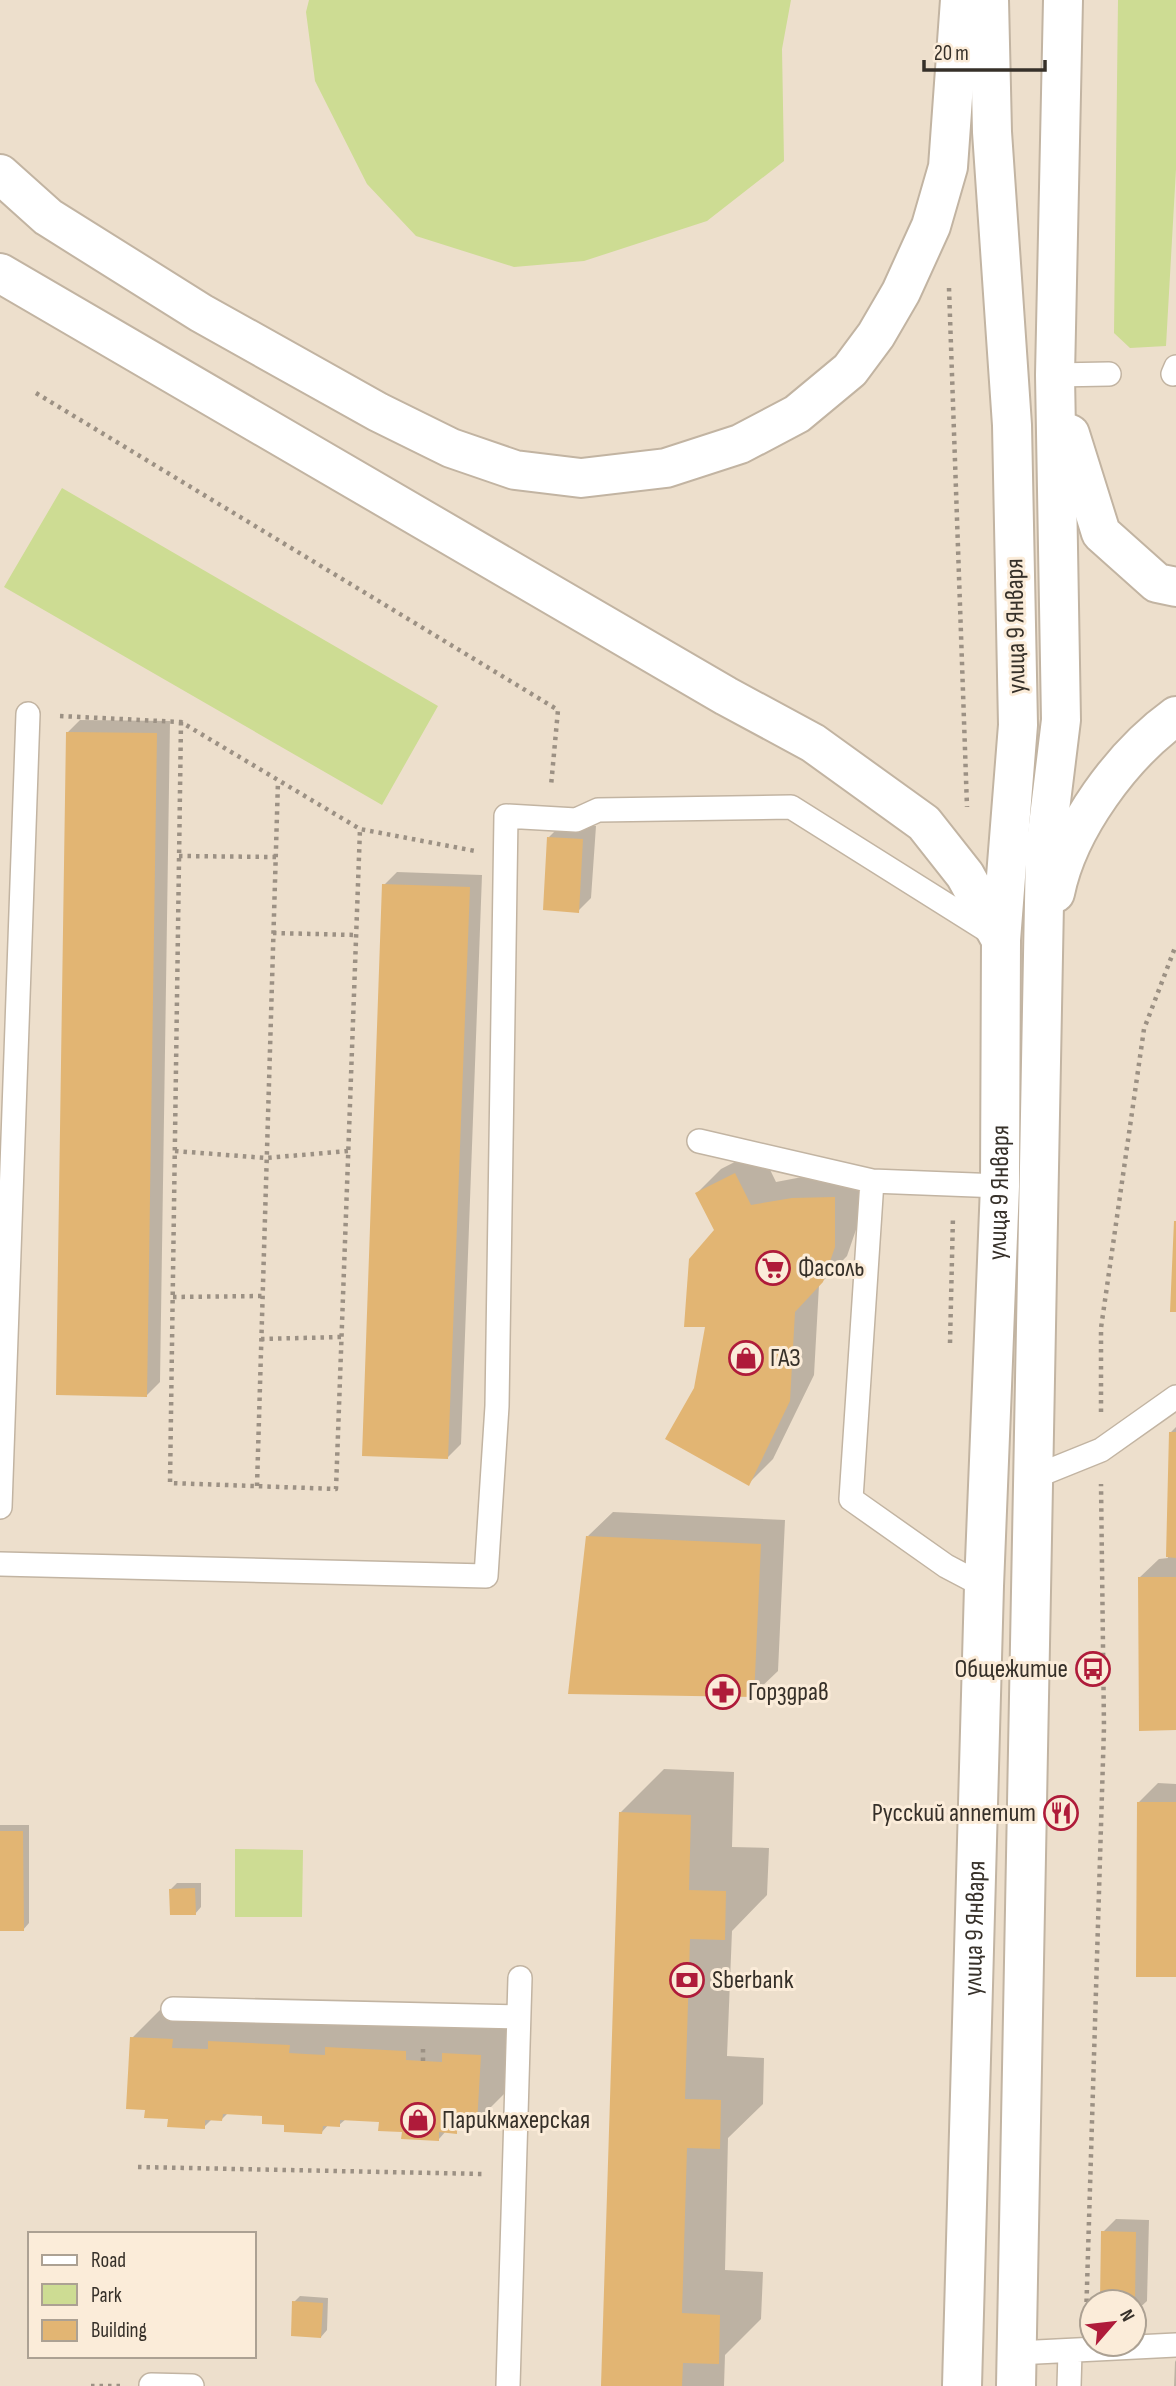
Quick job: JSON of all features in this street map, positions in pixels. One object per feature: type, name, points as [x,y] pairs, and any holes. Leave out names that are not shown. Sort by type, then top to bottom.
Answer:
[{"type":"main road","points":[[0,174],[48,218],[201,313],[378,412],[452,448],[515,470],[581,478],[666,468],[740,444],[797,414],[850,370],[876,335],[901,292],[931,226],[948,167],[960,0]]},
{"type":"main road","name":"улица 9 Января","points":[[962,2386],[984,1586],[1000,1186],[1001,940],[1018,725],[1012,425],[992,132],[989,0]]},
{"type":"main road","points":[[1063,0],[1055,375],[1081,474],[1101,533],[1157,583],[1176,587]]},
{"type":"main road","points":[[0,273],[726,696],[813,743],[924,823],[965,875],[1001,940]]},
{"type":"main road","name":"улица 9 Января","points":[[1017,2370],[1045,850],[1061,720],[1055,375]]},
{"type":"main road","points":[[1043,950],[1061,866],[1106,785],[1161,727],[1176,716]]},
{"type":"lane","points":[[1055,375],[1110,374]]},
{"type":"lane","points":[[0,1507],[28,714]]},
{"type":"lane","points":[[0,1564],[486,1576],[497,1406],[506,817],[576,820],[598,810],[791,807],[1001,940]]},
{"type":"lane","points":[[699,1141],[872,1181],[1000,1186]]},
{"type":"lane","points":[[872,1181],[851,1499],[946,1566],[984,1586]]},
{"type":"lane","points":[[1034,1477],[1101,1450],[1176,1397]]},
{"type":"lane","points":[[508,2386],[520,1978]]},
{"type":"lane","points":[[173,2009],[518,2017]]},
{"type":"lane","points":[[1017,2370],[1077,2351],[1176,2345]]},
{"type":"lane","points":[[1069,2386],[1077,2351]]},
{"type":"lane","points":[[150,2385],[192,2386]]},
{"type":"path","points":[[949,284],[967,807]]},
{"type":"path","points":[[36,393],[558,710],[548,819]]},
{"type":"path","points":[[28,714],[181,722],[360,829],[506,856]]},
{"type":"path","points":[[181,722],[170,1483],[336,1489],[360,829]]},
{"type":"path","points":[[257,1486],[278,781]]},
{"type":"path","points":[[178,856],[276,857]]},
{"type":"path","points":[[274,933],[356,935]]},
{"type":"path","points":[[1077,2351],[1104,1727],[1101,1328],[1143,1029],[1176,945]]},
{"type":"path","points":[[174,1151],[266,1158],[348,1151]]},
{"type":"path","points":[[173,1297],[262,1296]]},
{"type":"path","points":[[261,1339],[342,1337]]},
{"type":"path","points":[[138,2167],[516,2175]]},
{"type":"green space","points":[[309,0],[791,0],[782,49],[784,161],[707,221],[584,261],[514,267],[416,236],[367,184],[315,81],[306,12]]},
{"type":"green space","points":[[1118,0],[1176,0],[1176,169],[1166,346],[1130,348],[1114,333]]},
{"type":"green space","points":[[62,488],[438,706],[382,805],[4,587]]},
{"type":"green space","points":[[235,1849],[303,1850],[302,1917],[235,1917]]},
{"type":"building","points":[[66,732],[157,733],[147,1397],[56,1395]]},
{"type":"building","points":[[547,837],[583,839],[579,913],[543,910]]},
{"type":"building","points":[[382,884],[470,887],[448,1459],[362,1456]]},
{"type":"building","name":"ГАЗ","points":[[735,1173],[751,1205],[792,1198],[835,1197],[835,1247],[823,1282],[795,1312],[790,1401],[749,1486],[665,1439],[694,1388],[705,1327],[684,1327],[689,1259],[714,1230],[695,1193]]},
{"type":"building","points":[[1174,1221],[1176,1312],[1170,1312]]},
{"type":"building","points":[[1169,1432],[1176,1432],[1176,1558],[1166,1557]]},
{"type":"building","points":[[586,1536],[761,1544],[754,1697],[568,1694]]},
{"type":"building","points":[[1138,1577],[1176,1577],[1176,1730],[1139,1731]]},
{"type":"building","points":[[1137,1802],[1176,1802],[1176,1977],[1136,1977]]},
{"type":"building","points":[[619,1812],[691,1815],[689,1890],[726,1891],[725,1940],[690,1939],[685,2099],[721,2100],[720,2149],[687,2148],[682,2313],[720,2315],[719,2364],[683,2363],[682,2386],[601,2386]]},
{"type":"building","points":[[0,1831],[23,1831],[24,1931],[0,1931]]},
{"type":"building","points":[[195,1888],[196,1915],[170,1915],[169,1889]]},
{"type":"building","points":[[130,2037],[173,2039],[172,2048],[208,2049],[208,2041],[290,2045],[289,2053],[325,2055],[325,2047],[406,2051],[406,2060],[442,2062],[442,2053],[481,2055],[477,2123],[457,2122],[457,2134],[439,2132],[439,2141],[401,2139],[402,2132],[378,2131],[379,2122],[340,2120],[340,2127],[323,2126],[322,2134],[284,2132],[284,2125],[262,2124],[262,2116],[223,2114],[222,2121],[205,2120],[205,2129],[167,2127],[168,2119],[144,2118],[145,2110],[126,2109]]},
{"type":"building","points":[[1101,2231],[1136,2232],[1135,2288],[1100,2288]]},
{"type":"building","points":[[292,2301],[323,2303],[321,2338],[291,2336]]},
{"type":"place","name":"Фасоль","points":[[773,1268]]},
{"type":"place","name":"ГАЗ","points":[[746,1358]]},
{"type":"place","name":"Общежитие","points":[[1093,1669]]},
{"type":"place","name":"Горздрав","points":[[723,1692]]},
{"type":"place","name":"Русский аппетит","points":[[1061,1813]]},
{"type":"place","name":"Sberbank","points":[[687,1980]]},
{"type":"place","name":"Парикмахерская","points":[[418,2120]]}]
